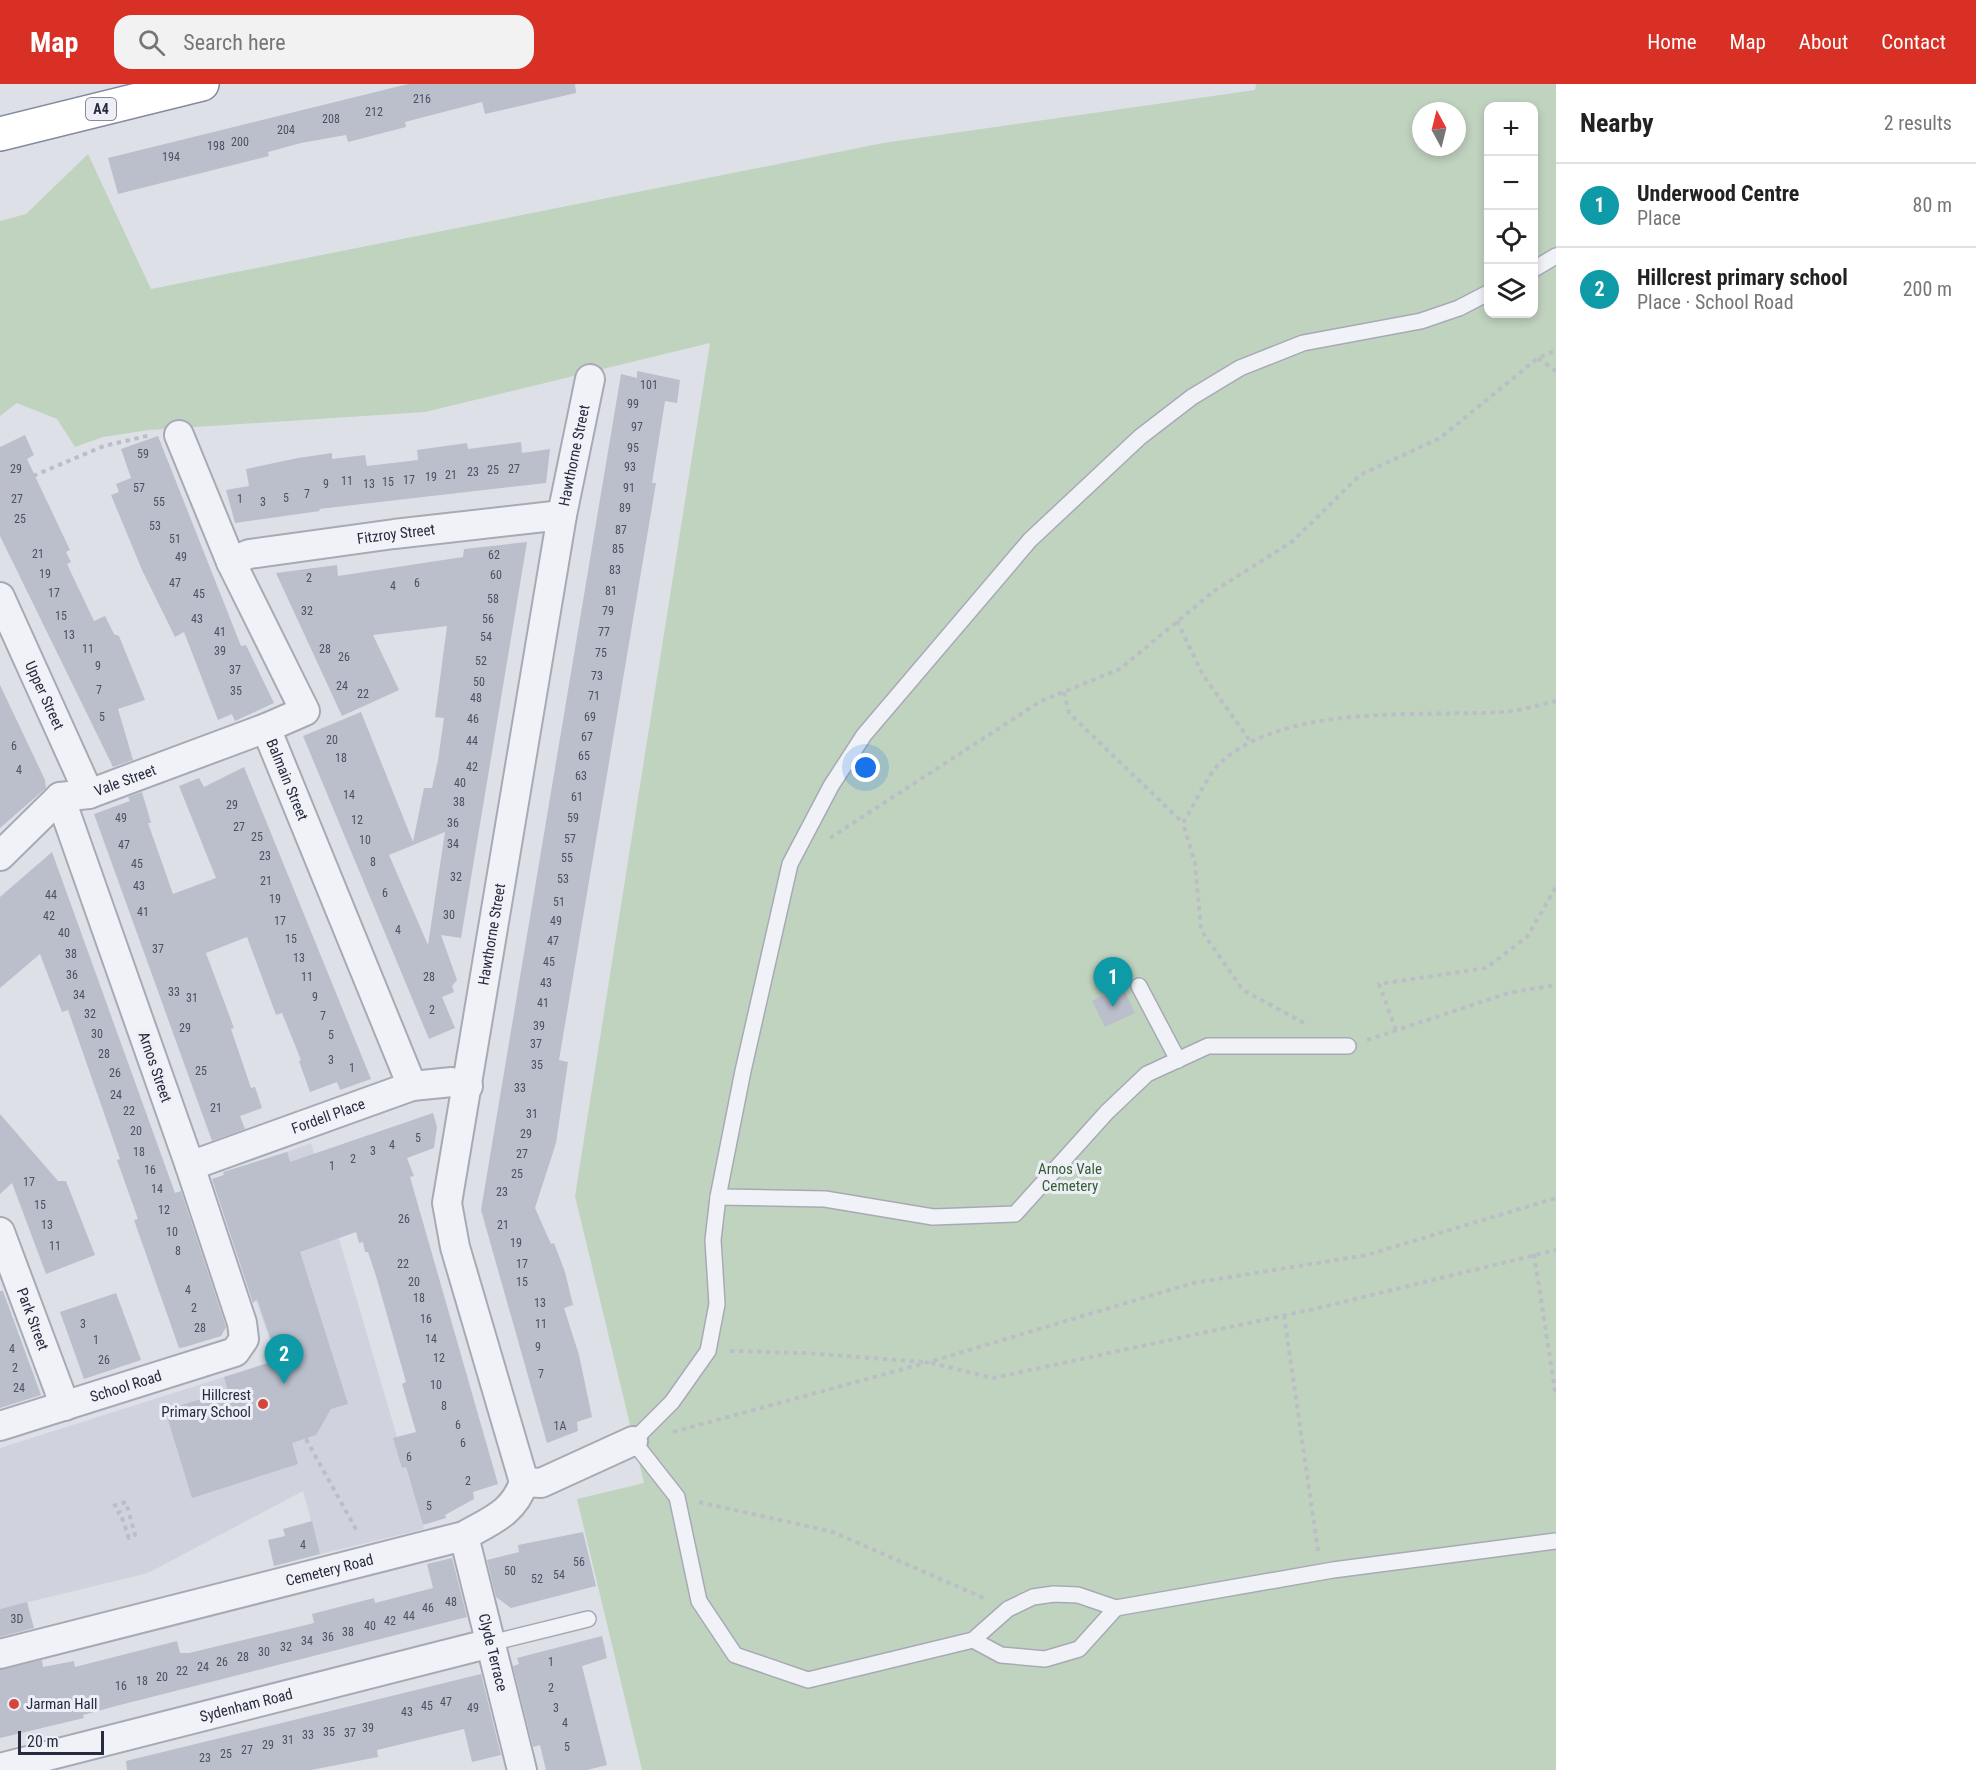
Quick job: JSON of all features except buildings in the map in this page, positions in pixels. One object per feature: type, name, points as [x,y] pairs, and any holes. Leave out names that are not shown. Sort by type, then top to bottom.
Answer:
[{"type":"highway","name":"A4","points":[[0,134],[202,84]]},
{"type":"street","name":"Hawthorne Street","points":[[524,1482],[455,1247],[447,1203],[562,515],[590,380]]},
{"type":"street","name":"Balmain Street","points":[[179,435],[231,562],[305,711],[266,728],[412,1086]]},
{"type":"street","name":"Fitzroy Street","points":[[231,562],[260,552],[562,515]]},
{"type":"street","name":"Upper Street","points":[[0,597],[89,794]]},
{"type":"street","name":"Vale Street","points":[[60,797],[89,794],[266,728]]},
{"type":"street","points":[[0,856],[60,797]]},
{"type":"street","name":"Arnos Street","points":[[60,797],[190,1166],[242,1323],[244,1339]]},
{"type":"street","name":"Fordell Place","points":[[190,1166],[412,1086],[452,1082],[468,1086]]},
{"type":"street","name":"Park Street","points":[[0,1232],[65,1406]]},
{"type":"street","name":"School Road","points":[[0,1426],[235,1352],[244,1339]]},
{"type":"street","points":[[524,1482],[541,1483],[633,1441]]},
{"type":"street","name":"Cemetery Road","points":[[0,1654],[452,1539],[502,1514],[518,1499],[524,1482]]},
{"type":"street","name":"Clyde Terrace","points":[[452,1539],[491,1643],[522,1770]]},
{"type":"street","name":"Sydenham Road","points":[[0,1768],[491,1643]]},
{"type":"lane","points":[[1538,266],[1556,256]]},
{"type":"lane","points":[[1484,295],[1459,308],[1421,321],[1303,343],[1240,368],[1192,397],[1140,437],[1030,540],[864,735],[831,786],[790,864],[743,1071],[718,1197],[713,1240],[717,1304],[708,1351],[672,1402],[633,1441],[677,1497],[699,1601],[735,1655],[808,1680],[974,1640],[1008,1609],[1033,1598],[1054,1594],[1078,1595],[1116,1608],[1321,1572],[1556,1541]]},
{"type":"lane","points":[[1139,986],[1178,1059]]},
{"type":"lane","points":[[718,1197],[825,1199],[933,1217],[1015,1214],[1107,1112],[1147,1074],[1208,1046],[1348,1046]]},
{"type":"lane","points":[[974,1640],[1001,1655],[1045,1659],[1079,1649],[1116,1608]]},
{"type":"lane","points":[[491,1643],[588,1618]]},
{"type":"path","points":[[790,864],[1041,701],[1120,669],[1214,591],[1293,541],[1360,475],[1440,438],[1538,358],[1556,350]]},
{"type":"path","points":[[1538,358],[1556,371]]},
{"type":"path","points":[[0,490],[104,446],[143,436],[179,435]]},
{"type":"path","points":[[1177,621],[1203,675],[1251,742]]},
{"type":"path","points":[[1064,692],[1069,713],[1183,823],[1195,863],[1201,930],[1243,990],[1306,1024]]},
{"type":"path","points":[[1183,823],[1221,762],[1251,742],[1290,728],[1371,714],[1504,712],[1556,701]]},
{"type":"path","points":[[1396,1030],[1379,984],[1486,968],[1527,937],[1556,887]]},
{"type":"path","points":[[1348,1046],[1508,993],[1556,985]]},
{"type":"path","points":[[633,1441],[929,1362],[1194,1283],[1367,1255],[1556,1198]]},
{"type":"path","points":[[708,1351],[806,1353],[929,1362],[993,1378],[1284,1315],[1556,1250]]},
{"type":"path","points":[[1534,1254],[1556,1396]]},
{"type":"path","points":[[1284,1315],[1321,1572]]},
{"type":"path","points":[[306,1439],[364,1543]]},
{"type":"path","points":[[677,1497],[833,1532],[1008,1609]]},
{"type":"path","points":[[113,1506],[126,1502],[135,1535],[129,1538],[120,1512],[115,1514]]},
{"type":"shaded area","name":"Hillcrest Primary School","points":[[311,1143],[424,1529],[320,1554],[303,1491],[148,1573],[0,1609],[0,1448],[277,1360],[213,1179]]},
{"type":"green space","name":"Arnos Vale Cemetery","points":[[1256,84],[1556,84],[1556,1770],[642,1770],[577,1499],[644,1483],[575,1196],[710,343],[425,412],[149,430],[103,437],[75,447],[57,419],[17,403],[0,416],[0,221],[26,214],[88,154],[151,289],[883,143],[1255,90]]},
{"type":"place","name":"Underwood Centre","points":[[1113,1007]]},
{"type":"place","name":"Hillcrest primary school","points":[[284,1384]]},
{"type":"place","name":"Hillcrest Primary School","points":[[263,1404]]},
{"type":"place","name":"Jarman Hall","points":[[14,1704]]}]
